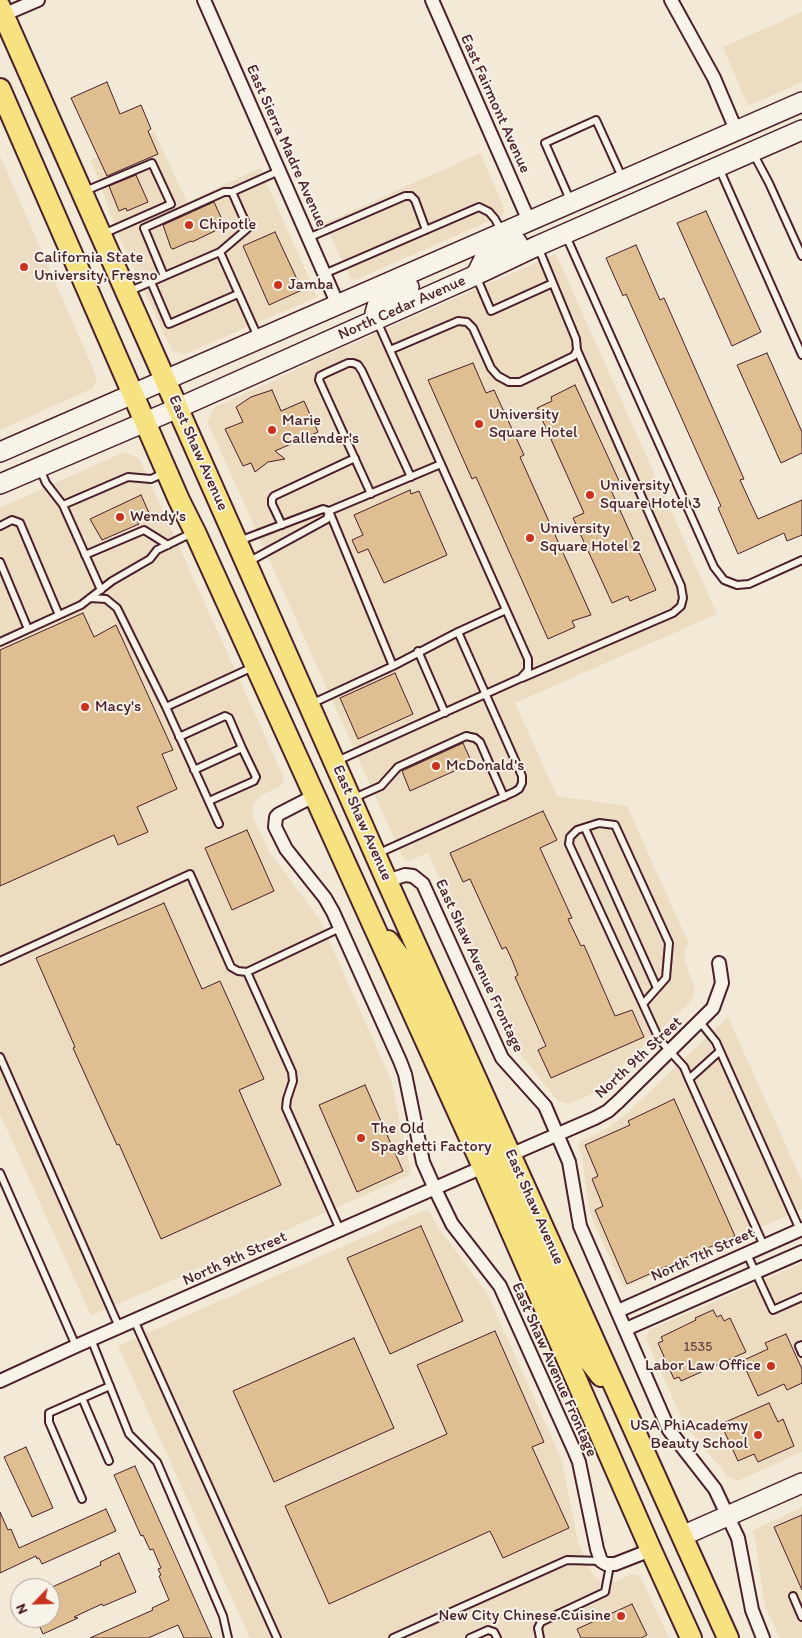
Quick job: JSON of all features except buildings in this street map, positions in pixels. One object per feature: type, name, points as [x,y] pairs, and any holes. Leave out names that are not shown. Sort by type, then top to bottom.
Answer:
[{"type":"main road","name":"East Shaw Avenue","points":[[1,12],[387,881],[728,1638]]},
{"type":"main road","name":"East Shaw Avenue","points":[[0,89],[167,472],[483,1168],[650,1550],[691,1638]]},
{"type":"main road","name":"North Cedar Avenue","points":[[0,452],[802,102]]},
{"type":"main road","name":"North Cedar Avenue","points":[[0,484],[178,408],[537,246],[802,130]]},
{"type":"main road","points":[[537,246],[542,231],[547,225],[566,216],[571,203]]},
{"type":"main road","points":[[476,275],[486,256],[510,246],[524,237],[527,233],[529,222]]},
{"type":"main road","points":[[376,319],[374,313],[376,306],[382,300],[423,280],[484,241]]},
{"type":"main road","points":[[368,916],[408,968],[488,1144],[500,1154],[510,1155]]},
{"type":"main road","points":[[483,1168],[490,1167],[496,1169],[506,1180],[581,1350],[621,1402]]},
{"type":"main road","points":[[682,1536],[802,1483]]},
{"type":"street","points":[[1,12],[38,0]]},
{"type":"street","name":"East Sierra Madre Avenue","points":[[204,0],[338,305]]},
{"type":"street","name":"East Fairmont Avenue","points":[[432,0],[529,222]]},
{"type":"street","points":[[671,0],[714,78],[736,130]]},
{"type":"street","name":"East Shaw Avenue Frontage","points":[[314,796],[276,817],[275,827],[286,849],[325,898],[400,1060],[405,1074],[424,1162],[435,1189],[452,1224],[500,1286],[574,1450],[596,1549],[606,1563]]},
{"type":"street","name":"East Shaw Avenue Frontage","points":[[387,881],[412,876],[424,884],[502,1058],[545,1106],[569,1162],[580,1226],[669,1430],[715,1489],[729,1515],[738,1538],[752,1610],[763,1638]]},
{"type":"street","name":"North 9th Street","points":[[510,1155],[608,1111],[713,1008],[722,983],[719,963]]},
{"type":"street","name":"North 9th Street","points":[[0,1381],[134,1320],[483,1168]]},
{"type":"street","name":"North 7th Street","points":[[618,1311],[801,1230]]},
{"type":"street","points":[[626,1329],[802,1252]]},
{"type":"street","points":[[606,1563],[650,1550]]},
{"type":"lane","points":[[571,203],[545,143],[596,120],[623,180]]},
{"type":"lane","points":[[752,152],[769,183],[802,256]]},
{"type":"lane","points":[[83,193],[152,163],[171,204],[101,234]]},
{"type":"lane","points":[[719,167],[802,355]]},
{"type":"lane","points":[[164,276],[144,228],[224,192],[232,192],[279,171]]},
{"type":"lane","points":[[127,292],[220,252],[248,228],[232,192]]},
{"type":"lane","points":[[308,238],[405,196],[411,196],[415,200],[426,230]]},
{"type":"lane","points":[[324,274],[479,207],[489,212],[502,233]]},
{"type":"lane","points":[[565,235],[714,567],[724,580],[737,585],[749,584],[802,560]]},
{"type":"lane","points":[[335,762],[673,612],[681,606],[683,598],[681,586],[577,350],[576,339],[537,246]]},
{"type":"lane","points":[[220,252],[259,339]]},
{"type":"lane","points":[[476,275],[491,311],[553,283]]},
{"type":"lane","points":[[151,282],[169,324],[238,294]]},
{"type":"lane","points":[[376,319],[528,659],[528,670],[521,678]]},
{"type":"lane","points":[[390,350],[458,321],[467,322],[473,328],[491,368],[498,376],[509,382],[520,382],[574,356],[577,350]]},
{"type":"lane","points":[[371,494],[319,380],[320,376],[348,363],[358,365],[362,371],[411,477]]},
{"type":"lane","points":[[282,525],[272,504],[274,496],[355,458]]},
{"type":"lane","points":[[237,542],[323,509],[329,511],[441,464]]},
{"type":"lane","points":[[40,467],[46,483],[63,504],[101,590]]},
{"type":"lane","points":[[63,504],[128,476],[151,479],[167,472]]},
{"type":"lane","points":[[246,563],[327,519],[329,511]]},
{"type":"lane","points":[[329,511],[394,666]]},
{"type":"lane","points":[[0,526],[12,520],[20,523],[59,615]]},
{"type":"lane","points":[[85,555],[144,530],[168,544]]},
{"type":"lane","points":[[0,642],[81,605],[112,581],[150,559],[157,550],[195,532]]},
{"type":"lane","points":[[0,562],[28,629]]},
{"type":"lane","points":[[90,598],[106,599],[117,608],[166,706],[220,824]]},
{"type":"lane","points":[[310,704],[394,666],[418,651],[506,610]]},
{"type":"lane","points":[[376,855],[504,797],[519,789],[522,783],[522,776],[458,632]]},
{"type":"lane","points":[[418,651],[445,713]]},
{"type":"lane","points":[[166,706],[256,666]]},
{"type":"lane","points":[[179,737],[225,716],[229,718],[256,777],[254,781],[209,801]]},
{"type":"lane","points":[[352,799],[381,786],[398,767],[466,736],[475,738],[480,742],[504,797]]},
{"type":"lane","points":[[194,770],[242,748]]},
{"type":"lane","points":[[643,1004],[666,978],[669,943],[615,825],[599,823],[577,830],[570,837],[569,844],[659,1039],[684,1068],[764,1246]]},
{"type":"lane","points":[[585,828],[657,988]]},
{"type":"lane","points":[[0,962],[190,874],[232,967],[238,971],[247,972],[340,928]]},
{"type":"lane","points":[[247,972],[292,1072],[293,1081],[286,1099],[286,1108],[340,1230]]},
{"type":"lane","points":[[700,1022],[716,1042],[801,1230]]},
{"type":"lane","points":[[689,1079],[720,1051]]},
{"type":"lane","points":[[0,1057],[119,1327]]},
{"type":"lane","points":[[0,1173],[76,1346]]},
{"type":"lane","points":[[747,1254],[772,1310],[802,1297]]},
{"type":"lane","points":[[134,1320],[276,1638]]},
{"type":"lane","points":[[91,1339],[129,1434],[157,1462],[224,1616],[228,1638]]},
{"type":"lane","points":[[802,1345],[799,1346],[802,1353]]},
{"type":"lane","points":[[82,1499],[49,1422],[49,1413],[110,1386]]},
{"type":"lane","points":[[82,1398],[109,1461]]},
{"type":"lane","points":[[393,1638],[567,1560],[606,1563],[605,1592],[541,1622],[538,1628],[540,1638]]},
{"type":"lane","points":[[793,1596],[802,1617]]},
{"type":"lane","points":[[470,1638],[488,1630],[494,1632],[497,1638]]},
{"type":"shaded area","points":[[802,12],[802,82],[748,106],[723,47]]},
{"type":"shaded area","points":[[154,132],[187,202],[260,168],[317,297],[185,354],[172,351],[118,234],[91,160]]},
{"type":"shaded area","points":[[480,153],[505,210],[503,215],[355,280],[350,278],[325,223]]},
{"type":"shaded area","name":"California State University, Fresno","points":[[0,156],[97,378],[93,388],[0,430]]},
{"type":"shaded area","points":[[556,254],[717,614],[515,703],[557,796],[627,806],[688,942],[685,951],[685,961],[695,990],[692,1000],[601,1086],[590,1095],[568,1104],[558,1101],[514,1046],[428,853],[408,861],[403,858],[208,423],[213,408],[324,356]]},
{"type":"shaded area","points":[[124,452],[139,458],[283,776],[283,782],[280,786],[262,795],[255,801],[252,810],[254,819],[268,850],[320,920],[391,1080],[411,1172],[408,1176],[91,1316],[0,1114],[0,508]]},
{"type":"shaded area","points":[[728,1017],[802,1181],[802,1209],[626,1287],[623,1286],[593,1221],[589,1208],[579,1142],[608,1128],[623,1117]]},
{"type":"shaded area","points":[[425,1210],[430,1212],[435,1223],[487,1293],[561,1458],[578,1542],[591,1572],[598,1579],[608,1583],[615,1582],[632,1574],[640,1576],[669,1638],[250,1638],[118,1346]]},
{"type":"shaded area","points":[[802,1263],[802,1452],[737,1481],[727,1476],[685,1425],[646,1339],[649,1330]]},
{"type":"shaded area","points":[[802,1507],[802,1638],[780,1638],[766,1608],[752,1531]]},
{"type":"place","name":"Chipotle","points":[[189,225]]},
{"type":"place","name":"California State University, Fresno","points":[[24,267]]},
{"type":"place","name":"Jamba","points":[[278,285]]},
{"type":"place","name":"University Square Hotel","points":[[479,424]]},
{"type":"place","name":"Marie Callender's","points":[[272,430]]},
{"type":"place","name":"University Square Hotel 3","points":[[590,495]]},
{"type":"place","name":"Wendy's","points":[[120,517]]},
{"type":"place","name":"University Square Hotel 2","points":[[530,538]]},
{"type":"place","name":"Macy's","points":[[85,707]]},
{"type":"place","name":"McDonald's","points":[[436,766]]},
{"type":"place","name":"The Old Spaghetti Factory","points":[[361,1138]]},
{"type":"place","name":"Labor Law Office","points":[[771,1366]]},
{"type":"place","name":"USA PhiAcademy Beauty School","points":[[758,1435]]},
{"type":"place","name":"New City Chinese Cuisine","points":[[621,1616]]}]
